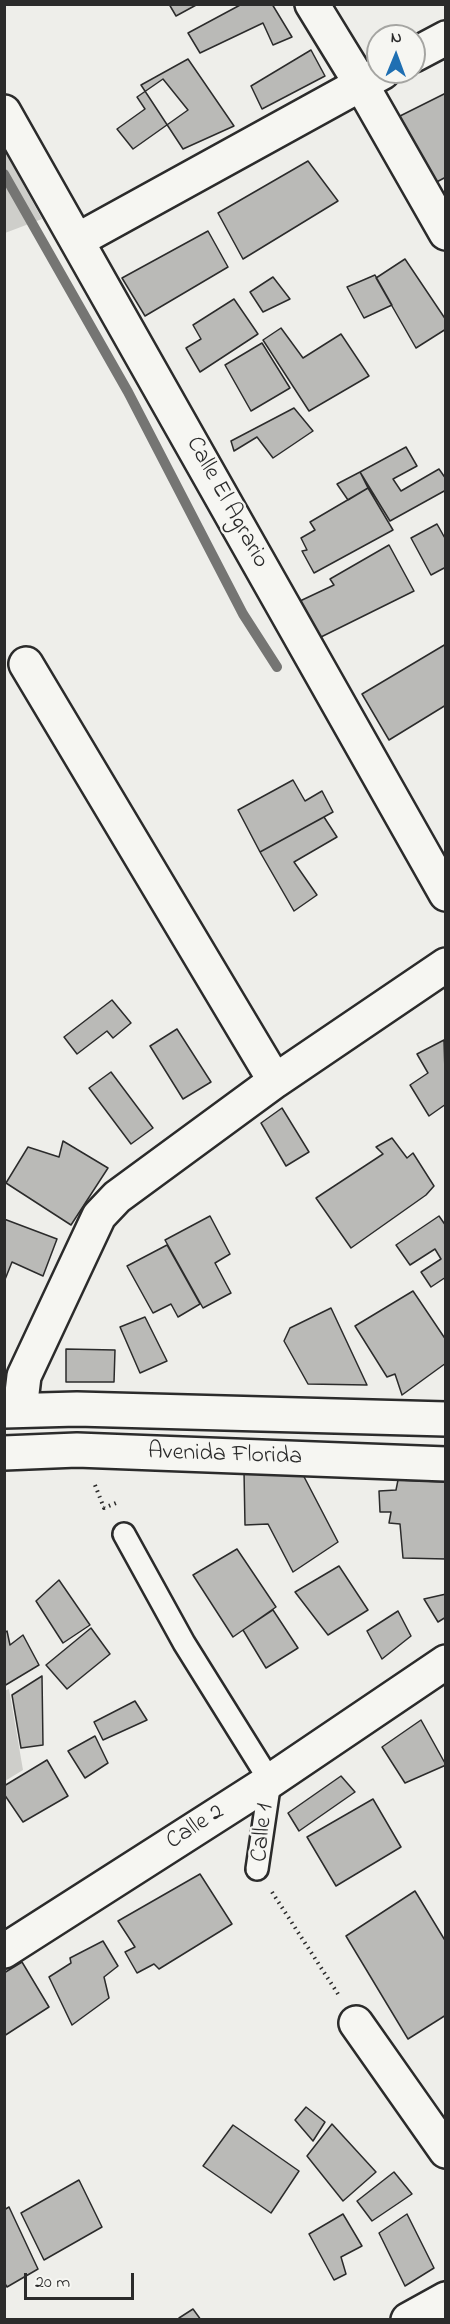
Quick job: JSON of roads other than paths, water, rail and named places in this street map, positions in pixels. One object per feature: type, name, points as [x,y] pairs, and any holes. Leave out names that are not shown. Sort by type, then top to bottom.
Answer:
[{"type":"street","points":[[312,4],[366,71]]},
{"type":"street","points":[[426,49],[446,38]]},
{"type":"street","points":[[78,240],[366,81]]},
{"type":"street","points":[[375,84],[446,233]]},
{"type":"street","name":"Calle El Agrario","points":[[4,112],[446,894]]},
{"type":"street","points":[[26,664],[275,1081]]},
{"type":"street","points":[[14,1453],[12,1410],[24,1376],[99,1216],[117,1197],[275,1081],[446,965]]},
{"type":"street","name":"Avenida Florida","points":[[12,1410],[77,1409],[446,1419]]},
{"type":"street","name":"Avenida Florida","points":[[14,1453],[77,1450],[446,1464]]},
{"type":"street","name":"Calle 2","points":[[4,1951],[270,1781],[446,1662]]},
{"type":"street","points":[[356,2023],[446,2151]]},
{"type":"street","points":[[408,2319],[446,2299]]},
{"type":"lane","name":"Calle 1","points":[[124,1534],[184,1643],[270,1781],[257,1869]]},
{"type":"waterway","points":[[4,174],[128,392],[243,614],[277,667]]}]
